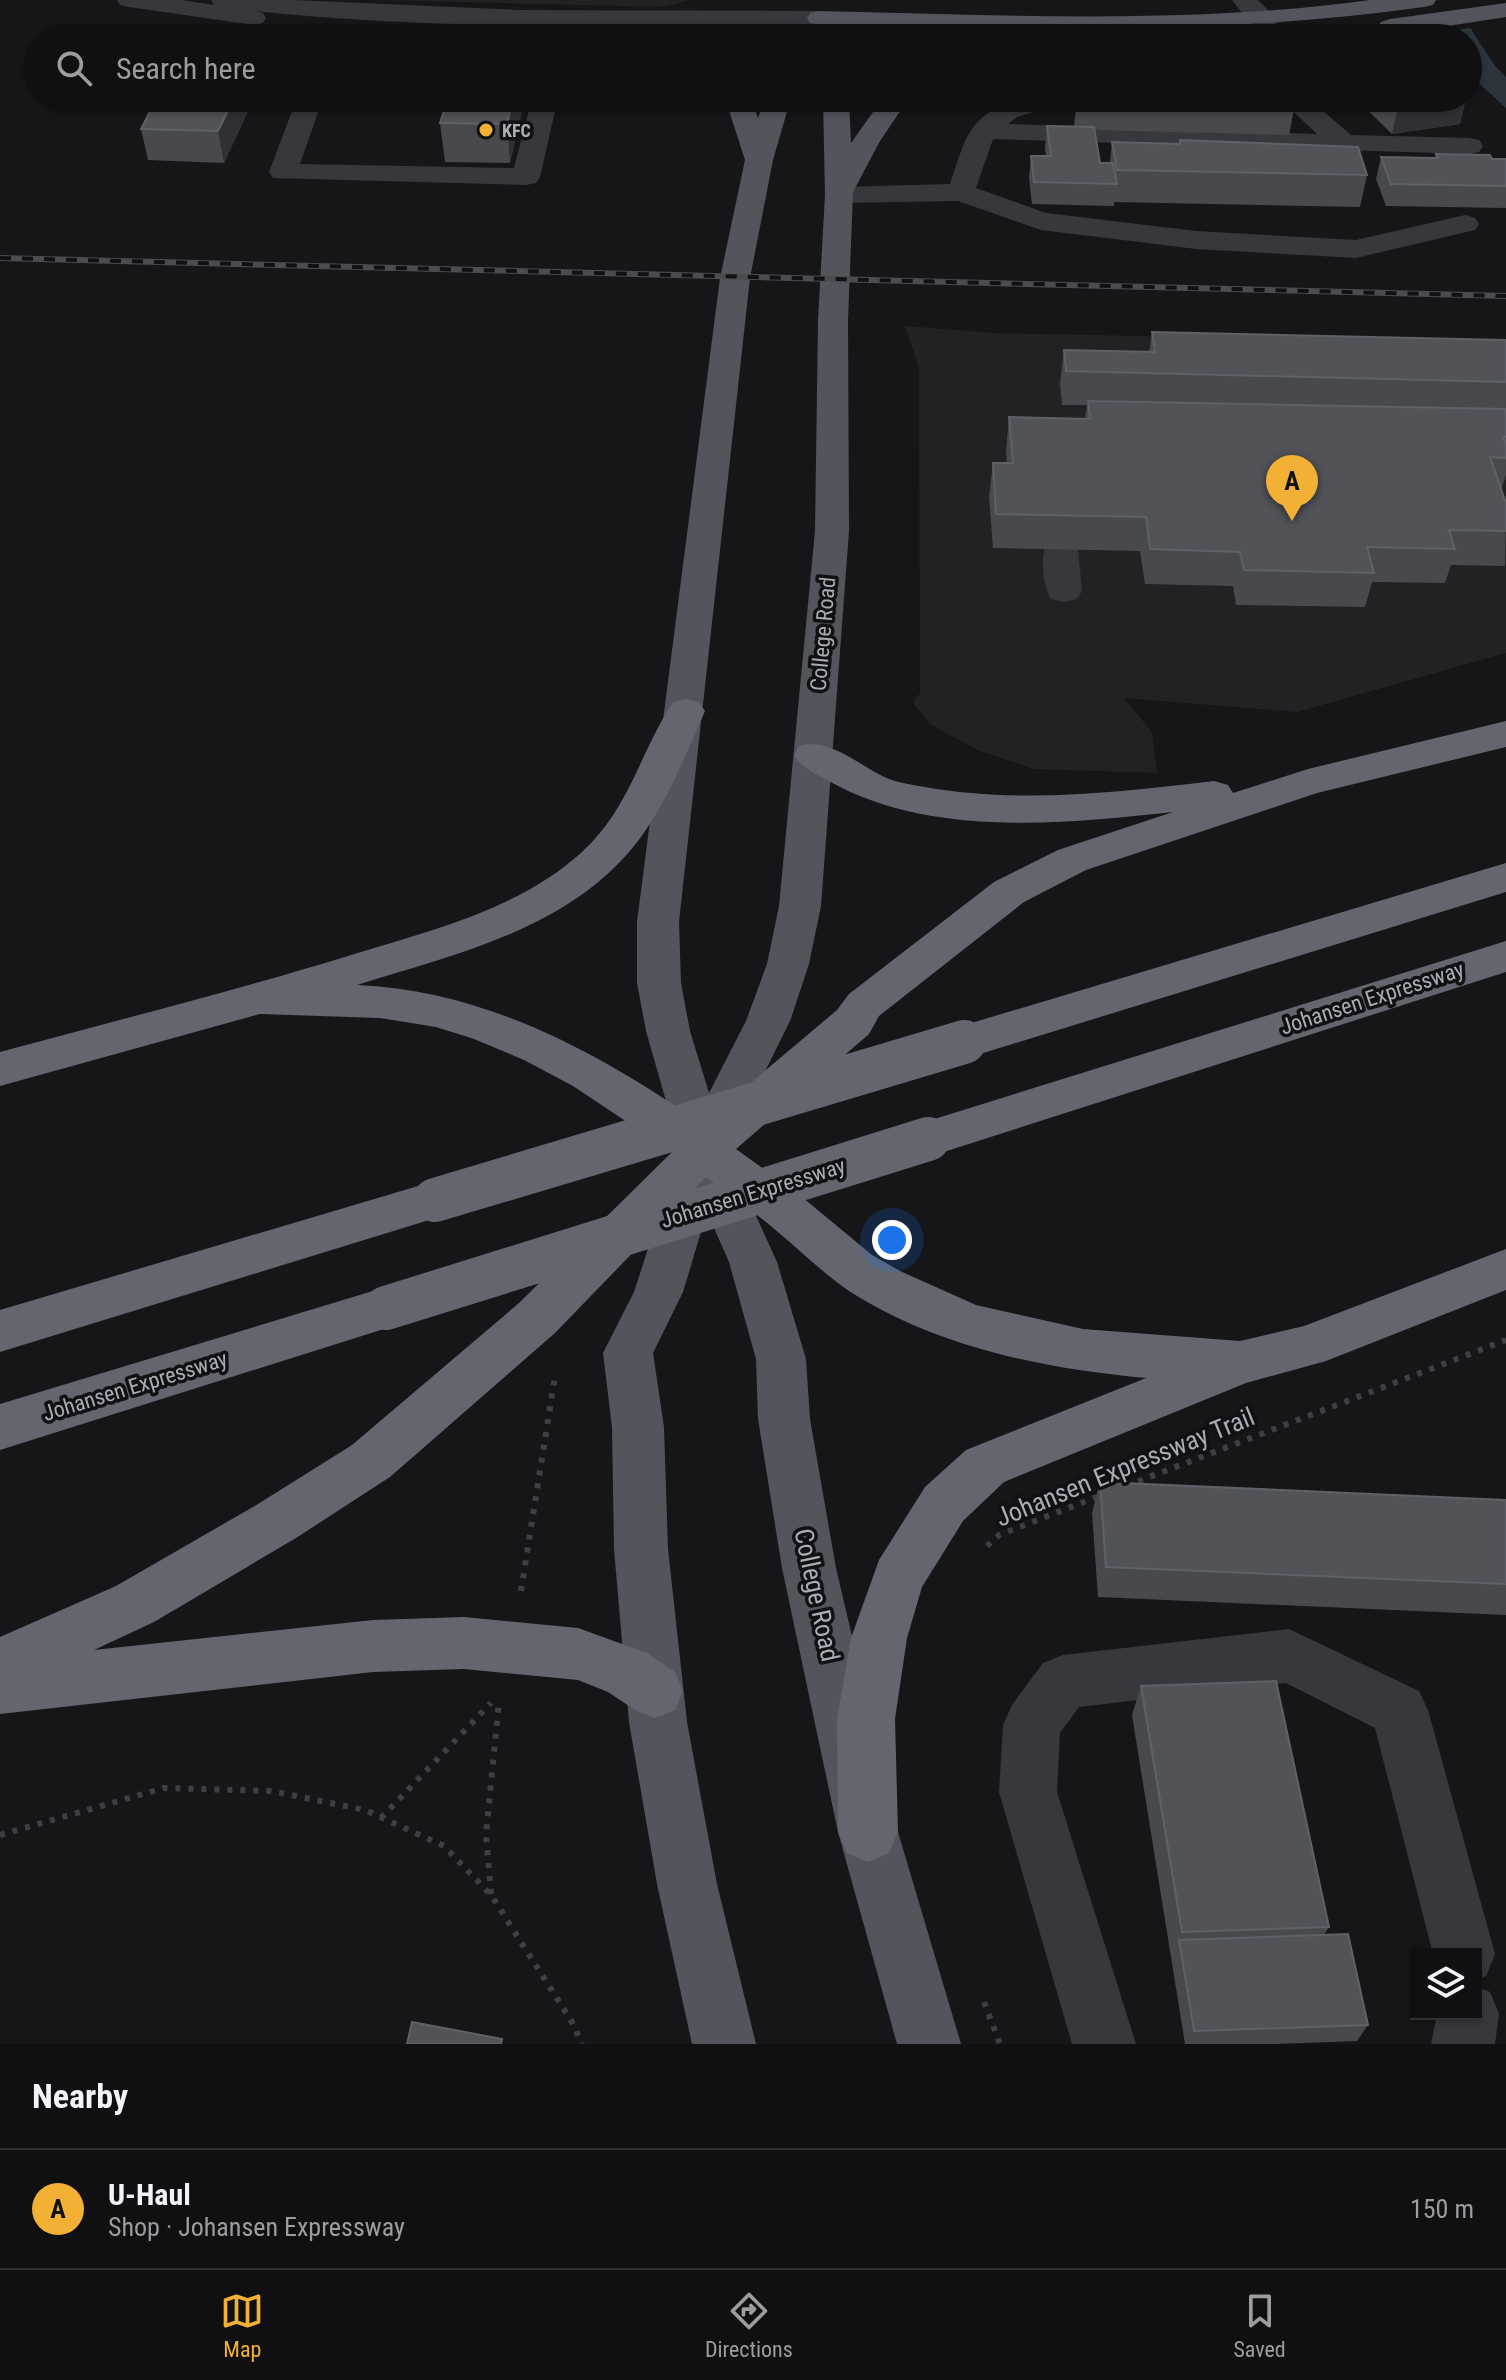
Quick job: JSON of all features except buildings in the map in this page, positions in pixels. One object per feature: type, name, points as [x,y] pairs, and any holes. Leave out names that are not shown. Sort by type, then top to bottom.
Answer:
[{"type":"highway","points":[[0,1069],[148,1027],[265,999],[486,927],[543,901],[595,862],[629,825],[650,794],[686,711]]},
{"type":"highway","points":[[0,1665],[135,1604],[277,1521],[371,1461],[537,1318],[703,1150],[853,1022],[864,1005],[1009,892],[1072,860],[1308,782],[1506,734]]},
{"type":"highway","points":[[813,755],[864,784],[894,794],[960,804],[1046,807],[1164,801],[1308,782]]},
{"type":"highway","points":[[0,1331],[1506,877]]},
{"type":"highway","name":"Johansen Expressway","points":[[0,1427],[1506,956]]},
{"type":"highway","points":[[265,999],[381,1002],[454,1016],[535,1044],[623,1093],[800,1220],[865,1276],[934,1310],[1020,1338],[1121,1356],[1240,1363]]},
{"type":"highway","points":[[868,1832],[866,1719],[879,1638],[898,1578],[944,1504],[985,1466],[1240,1363],[1308,1346],[1506,1269]]},
{"type":"highway","points":[[0,1687],[373,1646],[464,1643],[578,1654],[627,1672],[655,1691]]},
{"type":"main road","points":[[1048,0],[1205,23]]},
{"type":"main road","points":[[1346,24],[1424,0]]},
{"type":"main road","points":[[1158,24],[1266,20],[1354,22],[1506,10]]},
{"type":"main road","points":[[820,19],[1062,24]]},
{"type":"main road","points":[[743,112],[759,160]]},
{"type":"main road","name":"College Road","points":[[774,112],[759,160],[735,278],[686,711],[658,922],[659,983],[668,1031],[703,1150],[753,1262],[781,1359],[784,1419],[809,1568],[868,1832],[929,2044]]},
{"type":"main road","name":"College Road","points":[[724,2044],[687,1884],[655,1691],[641,1549],[638,1427],[628,1353],[658,1292],[703,1150],[768,1021],[788,964],[800,906],[832,531],[833,320],[839,195],[836,112]]},
{"type":"main road","points":[[839,195],[866,141],[886,112]]},
{"type":"street","points":[[129,0],[277,24]]},
{"type":"street","points":[[223,0],[552,20],[820,19]]},
{"type":"street","points":[[1244,0],[1266,20]]},
{"type":"street","points":[[305,112],[283,172],[526,177],[542,112]]},
{"type":"street","points":[[961,192],[982,131],[1007,112]]},
{"type":"street","points":[[1308,112],[1344,143]]},
{"type":"street","points":[[982,131],[1469,146]]},
{"type":"street","points":[[839,195],[961,192],[1041,221],[1196,240],[1356,249],[1465,224]]},
{"type":"street","points":[[1060,549],[1064,591]]},
{"type":"street","points":[[1104,2044],[1028,1792],[1032,1725],[1063,1682],[1289,1656],[1399,1710],[1462,1948]]},
{"type":"street","points":[[1463,2044],[1467,2020]]},
{"type":"path","name":"Johansen Expressway Trail","points":[[1119,1489],[1506,1340]]},
{"type":"path","points":[[521,1593],[555,1374]]},
{"type":"path","name":"Johansen Expressway Trail","points":[[978,1554],[999,1535],[1104,1495]]},
{"type":"path","points":[[381,1818],[499,1696],[486,1835],[491,1895]]},
{"type":"path","points":[[0,1835],[164,1788],[271,1791],[365,1810],[444,1846],[491,1895],[572,2022],[582,2044]]},
{"type":"path","points":[[981,1992],[1000,2044]]},
{"type":"shaded area","points":[[375,0],[693,0],[662,7]]},
{"type":"shaded area","points":[[1408,0],[1452,0],[1468,24],[1426,24]]},
{"type":"shaded area","points":[[1482,46],[1506,77],[1506,108],[1482,86]]},
{"type":"shaded area","points":[[905,326],[995,333],[1506,343],[1506,653],[1297,712],[1124,698],[1152,732],[1157,773],[1034,769],[977,750],[930,724],[913,703],[920,693],[919,368]]},
{"type":"pier","points":[[1404,0],[1456,0],[1474,24],[1422,24]]},
{"type":"railway","points":[[0,258],[1506,296]]},
{"type":"place","name":"KFC","points":[[486,130]]},
{"type":"place","name":"U-Haul","points":[[1292,521]]}]
